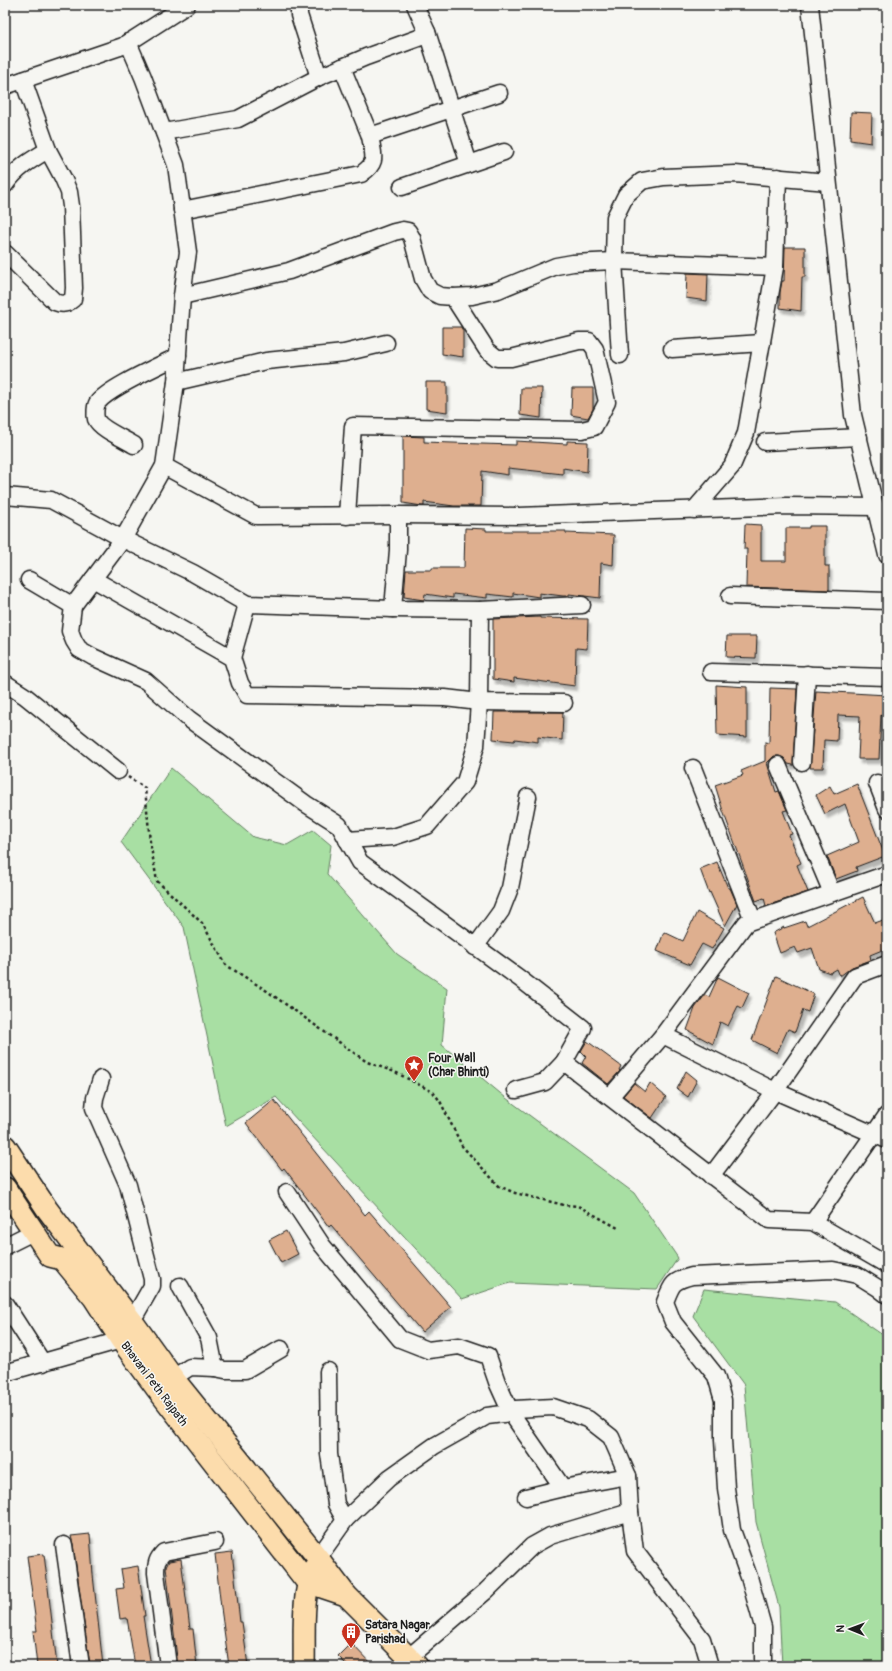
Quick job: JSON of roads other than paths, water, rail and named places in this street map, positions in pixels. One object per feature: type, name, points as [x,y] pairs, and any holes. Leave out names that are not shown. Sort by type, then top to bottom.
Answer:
[{"type":"main road","points":[[5,1146],[47,1209],[132,1321],[173,1378],[346,1595],[413,1661]]},
{"type":"main road","points":[[5,1166],[47,1226],[62,1259]]},
{"type":"main road","name":"Bhavani Peth Rajpath","points":[[5,1188],[50,1256],[62,1259],[94,1298],[121,1340],[157,1389],[307,1582]]},
{"type":"main road","points":[[304,1666],[305,1599],[307,1582],[318,1558]]},
{"type":"main road","points":[[307,1582],[346,1595]]},
{"type":"street","points":[[5,86],[123,46],[188,5]]},
{"type":"street","points":[[302,5],[299,7],[299,15],[319,77]]},
{"type":"street","points":[[415,5],[428,32],[468,164]]},
{"type":"street","points":[[810,5],[853,415],[876,507],[884,527],[887,555]]},
{"type":"street","points":[[164,132],[238,119],[319,77],[424,36],[428,32]]},
{"type":"street","points":[[128,42],[143,77],[176,165],[188,252],[182,296],[176,382],[164,466],[123,539],[73,606],[70,631],[79,649],[146,681],[189,719],[306,804],[339,825],[360,862],[583,1028],[564,1062],[545,1082],[516,1090]]},
{"type":"street","points":[[182,210],[361,174],[371,167],[374,162],[370,136],[342,67]]},
{"type":"street","points":[[5,254],[55,302],[62,304],[68,303],[73,298],[74,281],[71,206],[69,192],[64,178],[48,150],[23,80]]},
{"type":"street","points":[[370,136],[499,93]]},
{"type":"street","points":[[5,185],[16,171],[25,163],[48,150]]},
{"type":"street","points":[[402,186],[504,152]]},
{"type":"street","points":[[620,355],[614,261],[615,217],[626,195],[642,181],[664,177],[735,174],[828,182]]},
{"type":"street","points":[[694,510],[732,466],[746,433],[774,267],[778,177]]},
{"type":"street","points":[[182,296],[290,271],[403,230],[408,231],[412,238],[423,279],[430,291],[440,296],[472,296],[498,290],[556,266],[574,263],[614,261],[774,267]]},
{"type":"street","points":[[347,516],[353,426],[582,430],[594,427],[607,402],[596,349],[589,341],[511,358],[497,358],[487,350],[454,297]]},
{"type":"street","points":[[176,382],[266,361],[344,353],[386,343]]},
{"type":"street","points":[[672,349],[762,343]]},
{"type":"street","points":[[134,445],[107,430],[96,420],[95,411],[98,402],[111,391],[178,356]]},
{"type":"street","points":[[765,442],[859,437]]},
{"type":"street","points":[[164,466],[256,516],[520,516],[786,506],[876,507]]},
{"type":"street","points":[[5,496],[51,500],[123,539],[194,573],[247,604],[393,609],[480,610],[582,605]]},
{"type":"street","points":[[393,609],[398,550],[398,515]]},
{"type":"street","points":[[29,580],[73,606]]},
{"type":"street","points":[[93,580],[232,658]]},
{"type":"street","points":[[730,596],[887,601]]},
{"type":"street","points":[[247,604],[232,658],[240,683],[247,695],[445,698],[479,702],[564,703]]},
{"type":"street","points":[[347,840],[393,837],[427,826],[465,782],[476,746],[479,702],[480,610]]},
{"type":"street","points":[[711,672],[887,676]]},
{"type":"street","points":[[802,762],[807,674]]},
{"type":"street","points":[[5,683],[25,696],[118,771]]},
{"type":"street","points":[[778,765],[832,893]]},
{"type":"street","points":[[693,768],[753,920]]},
{"type":"street","points":[[876,783],[887,809]]},
{"type":"street","points":[[475,947],[501,911],[510,888],[528,797]]},
{"type":"street","points":[[610,1097],[663,1034],[746,923],[887,874]]},
{"type":"street","points":[[711,1176],[775,1091],[855,976],[887,964]]},
{"type":"street","points":[[663,1034],[775,1091],[880,1137]]},
{"type":"street","points":[[564,1062],[769,1220],[813,1222],[887,1265]]},
{"type":"street","points":[[5,1373],[121,1340],[152,1286],[152,1279],[128,1185],[94,1108],[95,1098],[101,1079]]},
{"type":"street","points":[[813,1222],[880,1137],[887,1115]]},
{"type":"street","points":[[287,1192],[322,1245],[400,1339],[428,1350],[459,1346],[488,1356],[497,1382],[511,1413],[563,1488]]},
{"type":"street","points":[[5,1246],[33,1232]]},
{"type":"street","points":[[763,1666],[763,1627],[749,1577],[732,1530],[726,1481],[723,1400],[716,1376],[673,1322],[665,1302],[670,1289],[677,1280],[692,1276],[833,1270],[856,1276],[884,1287]]},
{"type":"street","points":[[180,1286],[209,1338],[215,1368]]},
{"type":"street","points":[[5,1304],[43,1363]]},
{"type":"street","points":[[173,1378],[190,1367],[245,1370],[281,1349]]},
{"type":"street","points":[[328,1371],[329,1454],[336,1504],[346,1520]]},
{"type":"street","points":[[318,1558],[346,1520],[389,1478],[434,1446],[487,1416],[511,1413],[515,1409],[553,1407],[588,1419],[611,1436],[628,1476],[630,1512],[635,1551],[702,1639],[710,1666]]},
{"type":"street","points":[[526,1497],[563,1488],[628,1476]]},
{"type":"street","points":[[413,1661],[532,1546],[550,1536],[630,1512]]},
{"type":"street","points":[[168,1666],[156,1563],[164,1552],[215,1542]]},
{"type":"street","points":[[64,1545],[81,1666]]},
{"type":"place","name":"Four Wall (Char Bhinti)","points":[[414,1082]]},
{"type":"place","name":"Satara Nagar Parishad","points":[[351,1649]]}]
